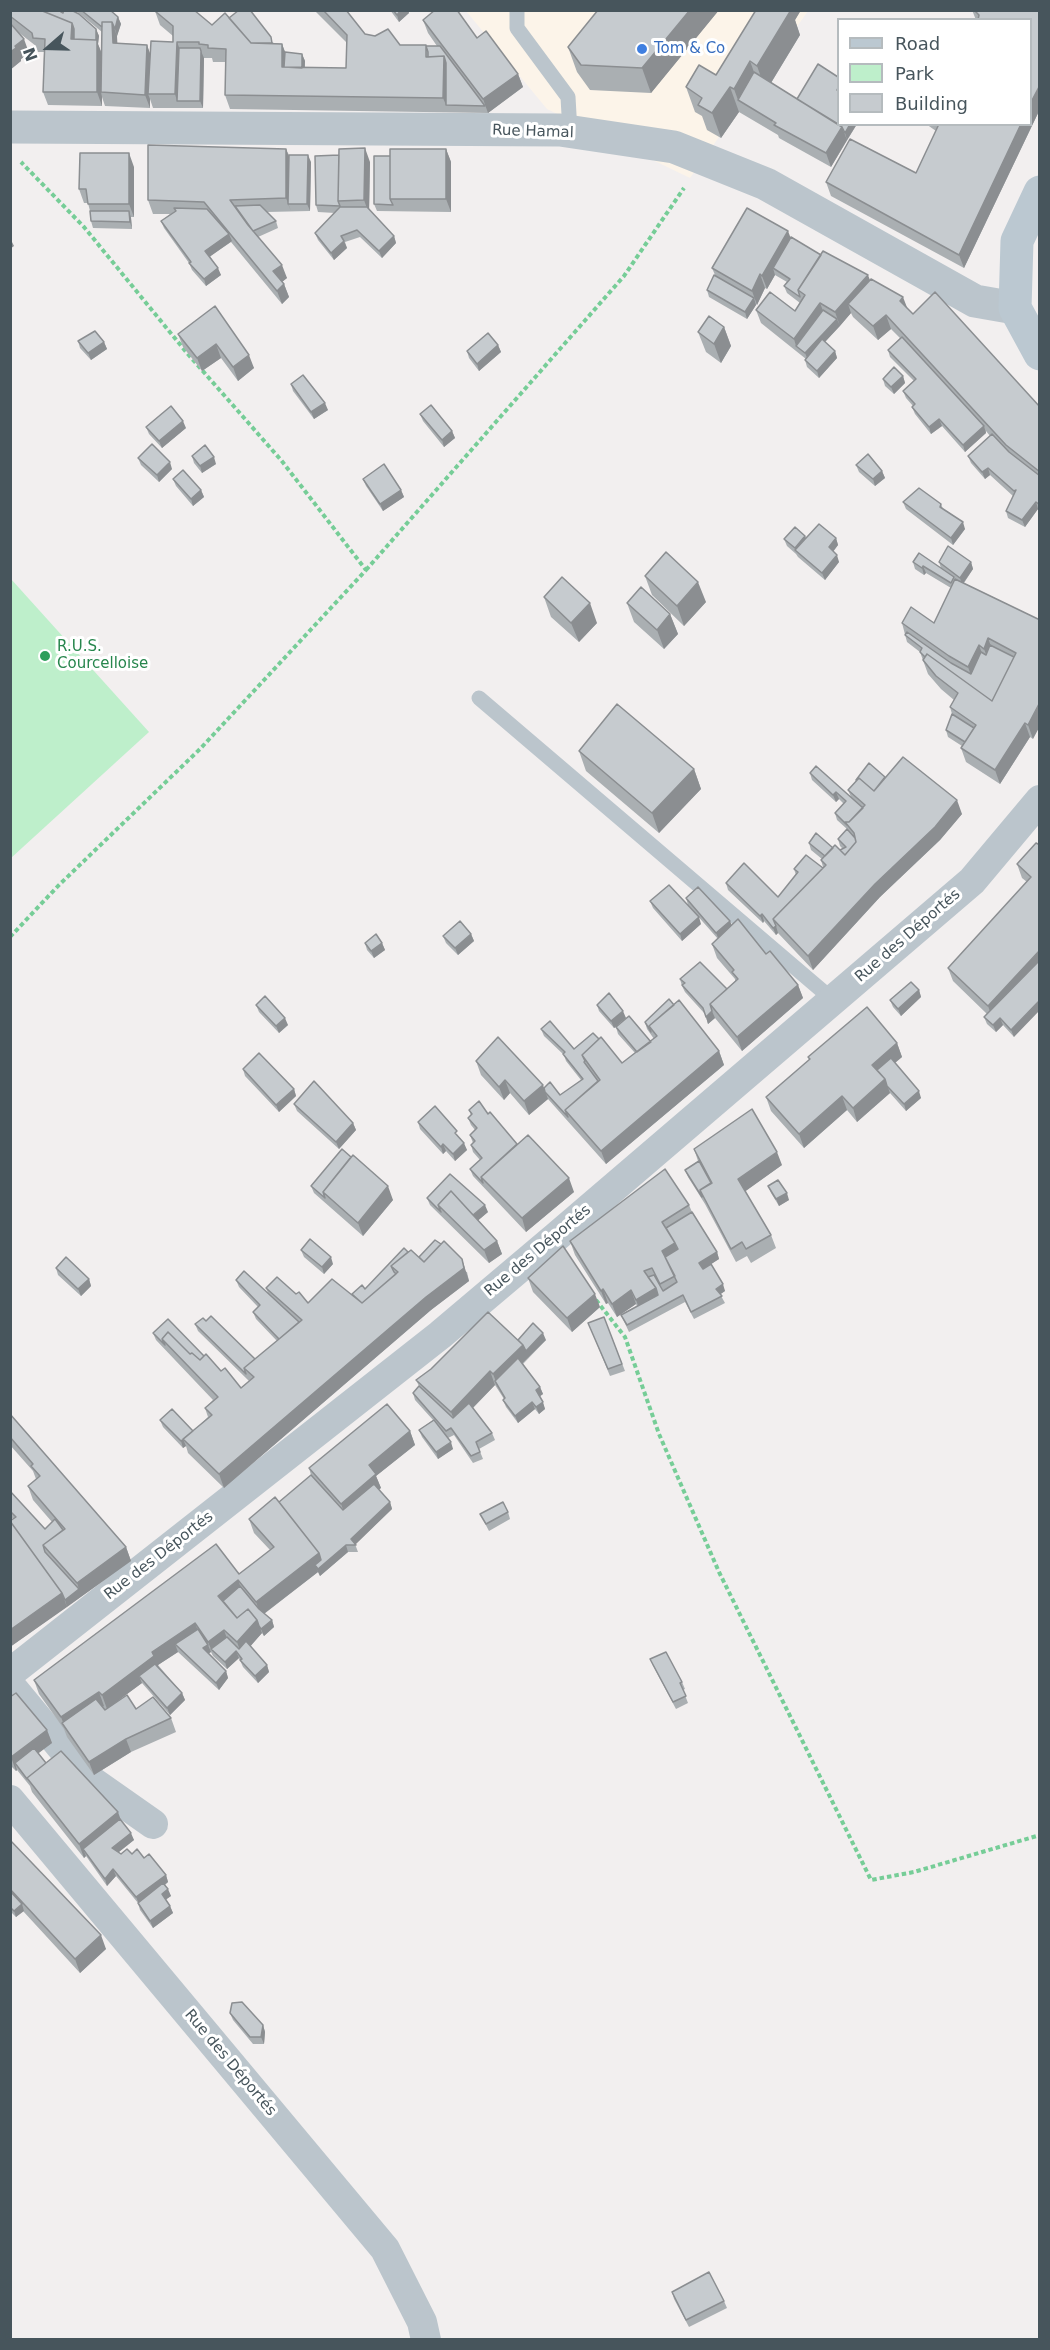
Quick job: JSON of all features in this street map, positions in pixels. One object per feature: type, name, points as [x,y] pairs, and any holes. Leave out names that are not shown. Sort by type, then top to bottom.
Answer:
[{"type":"main road","points":[[1040,192],[1017,241],[1015,308],[1040,354]]},
{"type":"street","name":"Rue Hamal","points":[[10,127],[570,132],[674,147],[766,184],[975,301],[1015,308]]},
{"type":"street","name":"Rue des Déportés","points":[[10,1673],[440,1335],[972,881],[1040,800]]},
{"type":"street","points":[[10,1685],[86,1777],[153,1824]]},
{"type":"street","name":"Rue des Déportés","points":[[10,1800],[385,2249],[422,2322],[426,2340]]},
{"type":"lane","points":[[517,10],[517,28],[568,97],[570,132]]},
{"type":"lane","points":[[479,698],[833,1000]]},
{"type":"path","points":[[19,160],[84,227],[187,353],[281,460],[366,570]]},
{"type":"path","points":[[10,937],[58,886],[200,749],[366,570],[624,276],[689,181]]},
{"type":"path","points":[[590,1291],[625,1337],[659,1434],[719,1572],[871,1880],[914,1872],[1040,1835]]},
{"type":"shaded area","points":[[466,11],[808,11],[690,178],[547,109]]},
{"type":"green space","name":"R.U.S. Courcelloise","points":[[11,579],[149,732],[11,858]]},
{"type":"building","points":[[10,10],[40,10],[72,23],[71,39],[97,40],[97,92],[43,92],[45,39],[33,38],[32,33],[10,16]]},
{"type":"building","points":[[40,10],[58,10],[63,13],[64,10],[71,10],[79,14],[96,29],[96,40],[74,39],[72,23]]},
{"type":"building","points":[[81,10],[110,10],[118,17],[115,29],[112,22],[102,22],[102,27]]},
{"type":"building","points":[[156,10],[194,10],[212,25],[225,13],[251,43],[282,44],[282,67],[346,68],[347,35],[323,10],[346,10],[365,34],[375,36],[388,29],[400,45],[426,45],[426,57],[444,56],[443,98],[225,95],[226,49],[208,48],[208,45],[199,44],[199,42],[177,42],[175,94],[148,94],[151,41],[173,42],[173,26]]},
{"type":"building","points":[[239,10],[250,10],[271,37],[272,43],[251,43],[229,18]]},
{"type":"building","points":[[435,10],[457,10],[477,38],[486,31],[518,74],[483,99],[423,20]]},
{"type":"building","points":[[598,10],[690,10],[642,68],[581,65],[568,47]]},
{"type":"building","points":[[756,10],[791,10],[757,66],[750,61],[734,89],[730,87],[712,113],[698,105],[702,98],[686,87],[699,65],[716,75]]},
{"type":"building","points":[[974,10],[1040,10],[1040,85],[1032,100],[1032,18],[978,18],[979,15]]},
{"type":"building","points":[[102,22],[112,22],[113,43],[147,45],[145,95],[101,92]]},
{"type":"building","points":[[10,23],[24,39],[10,52]]},
{"type":"building","points":[[426,46],[440,46],[485,106],[446,105],[444,56],[428,57]]},
{"type":"building","points":[[179,48],[200,48],[200,101],[177,101]]},
{"type":"building","points":[[285,52],[302,54],[302,68],[284,67]]},
{"type":"building","points":[[818,64],[837,76],[837,123],[797,99]]},
{"type":"building","points":[[754,72],[837,126],[842,127],[826,153],[774,125],[776,123],[738,100]]},
{"type":"building","points":[[841,126],[849,126],[845,133]]},
{"type":"building","points":[[938,126],[1020,126],[959,255],[826,182],[850,139],[916,173]]},
{"type":"building","points":[[148,145],[286,149],[286,198],[230,200],[282,265],[273,271],[284,284],[277,291],[204,202],[148,200]]},
{"type":"building","points":[[365,148],[364,200],[338,201],[339,149]]},
{"type":"building","points":[[390,149],[446,149],[446,199],[390,199]]},
{"type":"building","points":[[80,153],[129,153],[129,204],[88,204],[86,189],[79,189]]},
{"type":"building","points":[[289,155],[308,155],[307,204],[288,204]]},
{"type":"building","points":[[339,155],[338,201],[340,206],[316,205],[315,156]]},
{"type":"building","points":[[374,156],[390,156],[390,199],[393,205],[374,204]]},
{"type":"building","points":[[260,205],[276,221],[253,231],[235,206]]},
{"type":"building","points":[[340,207],[367,207],[394,236],[379,251],[357,230],[341,236],[344,241],[331,253],[315,233]]},
{"type":"building","points":[[174,208],[207,209],[229,234],[205,251],[218,268],[204,279],[189,263],[191,262],[161,221],[176,211]]},
{"type":"building","points":[[747,208],[788,231],[762,276],[760,274],[752,291],[712,268]]},
{"type":"building","points":[[90,211],[129,211],[130,222],[91,221]]},
{"type":"building","points":[[791,237],[821,255],[798,290],[800,297],[784,286],[790,279],[773,268]]},
{"type":"building","points":[[823,251],[868,275],[835,312],[820,303],[794,339],[756,310],[770,292],[795,311],[805,295],[798,290]]},
{"type":"building","points":[[714,275],[754,298],[745,312],[707,290]]},
{"type":"building","points":[[871,279],[903,297],[900,301],[913,314],[935,292],[1040,407],[1040,472],[1006,445],[886,315],[873,326],[848,304]]},
{"type":"building","points":[[215,306],[249,355],[233,367],[216,344],[197,358],[178,334]]},
{"type":"building","points":[[823,310],[837,319],[805,353],[796,346]]},
{"type":"building","points":[[709,316],[724,327],[714,344],[698,332]]},
{"type":"building","points":[[95,331],[104,342],[88,353],[78,341]]},
{"type":"building","points":[[488,333],[498,345],[477,364],[467,351]]},
{"type":"building","points":[[902,337],[984,426],[963,445],[939,419],[929,427],[912,407],[915,404],[903,391],[916,379],[888,350]]},
{"type":"building","points":[[822,339],[835,351],[817,371],[805,360]]},
{"type":"building","points":[[894,367],[903,376],[891,387],[883,379]]},
{"type":"building","points":[[303,375],[325,403],[311,412],[291,384]]},
{"type":"building","points":[[431,405],[452,431],[442,440],[420,414]]},
{"type":"building","points":[[171,406],[183,421],[159,441],[146,427]]},
{"type":"building","points":[[992,434],[1009,452],[1040,476],[1040,505],[1036,502],[1022,520],[1006,511],[1016,490],[1014,491],[988,468],[982,472],[968,456]]},
{"type":"building","points":[[152,444],[170,462],[157,475],[138,458]]},
{"type":"building","points":[[205,445],[214,457],[200,466],[192,456]]},
{"type":"building","points":[[868,454],[882,471],[873,479],[856,465]]},
{"type":"building","points":[[384,464],[401,490],[380,504],[363,479]]},
{"type":"building","points":[[183,470],[201,490],[191,499],[173,479]]},
{"type":"building","points":[[919,488],[941,504],[940,507],[963,522],[951,538],[903,502]]},
{"type":"building","points":[[819,524],[836,538],[829,547],[837,555],[822,573],[795,550]]},
{"type":"building","points":[[795,527],[805,536],[795,548],[784,539]]},
{"type":"building","points":[[948,546],[971,562],[960,578],[939,562]]},
{"type":"building","points":[[666,552],[698,582],[677,606],[645,576]]},
{"type":"building","points":[[919,553],[954,577],[951,583],[913,562]]},
{"type":"building","points":[[562,577],[590,603],[571,623],[544,597]]},
{"type":"building","points":[[955,579],[1040,620],[1040,702],[1028,725],[1025,723],[995,770],[961,748],[976,725],[950,707],[958,693],[936,676],[923,660],[927,654],[992,701],[1016,653],[988,638],[984,649],[979,645],[968,667],[902,623],[911,607],[934,623]]},
{"type":"building","points":[[641,587],[670,614],[657,630],[627,603]]},
{"type":"building","points":[[907,632],[971,674],[981,652],[986,655],[990,645],[1014,657],[992,701],[927,654],[925,657],[920,652],[922,648],[905,635]]},
{"type":"building","points":[[617,704],[694,769],[652,813],[579,751]]},
{"type":"building","points":[[952,714],[974,728],[965,742],[946,730]]},
{"type":"building","points":[[903,757],[957,800],[935,827],[875,884],[808,956],[773,919],[826,865],[821,860],[835,845],[845,855],[856,842],[854,833],[845,822],[849,822],[865,805],[848,790],[859,778],[874,791]]},
{"type":"building","points":[[869,763],[885,777],[874,791],[859,778],[856,780]]},
{"type":"building","points":[[816,766],[863,808],[849,822],[845,822],[847,825],[835,813],[846,801],[836,792],[833,795],[810,773]]},
{"type":"building","points":[[847,829],[856,842],[845,855],[840,850],[846,847],[838,839]]},
{"type":"building","points":[[816,833],[833,848],[825,856],[809,843]]},
{"type":"building","points":[[1036,843],[1040,845],[1040,950],[988,1006],[948,968],[1031,877],[1017,864]]},
{"type":"building","points":[[806,855],[823,868],[773,919],[776,926],[773,928],[762,914],[760,916],[726,883],[744,863],[778,897],[798,872],[794,869]]},
{"type":"building","points":[[669,885],[699,917],[680,934],[650,901]]},
{"type":"building","points":[[698,887],[730,921],[716,933],[686,898]]},
{"type":"building","points":[[738,919],[766,954],[770,951],[798,985],[737,1037],[710,1004],[738,979],[732,972],[734,970],[712,944]]},
{"type":"building","points":[[460,921],[471,934],[455,948],[443,936]]},
{"type":"building","points":[[376,934],[382,943],[371,951],[365,943]]},
{"type":"building","points":[[1040,960],[1040,1000],[1011,1030],[1000,1018],[993,1025],[984,1017]]},
{"type":"building","points":[[700,962],[727,989],[710,1004],[712,1011],[706,1017],[703,1008],[682,985],[685,983],[680,979]]},
{"type":"building","points":[[911,982],[919,990],[898,1009],[890,1000]]},
{"type":"building","points":[[609,993],[623,1011],[611,1021],[597,1005]]},
{"type":"building","points":[[265,996],[285,1018],[276,1026],[256,1005]]},
{"type":"building","points":[[669,999],[674,1005],[649,1026],[651,1032],[645,1022]]},
{"type":"building","points":[[679,1000],[719,1051],[601,1151],[565,1110],[600,1080],[582,1055],[601,1037],[622,1063],[657,1036],[649,1026]]},
{"type":"building","points":[[867,1007],[897,1043],[872,1065],[885,1079],[853,1108],[842,1096],[799,1134],[766,1097],[810,1059],[808,1057]]},
{"type":"building","points":[[629,1016],[651,1042],[637,1052],[616,1027]]},
{"type":"building","points":[[550,1021],[574,1049],[593,1033],[599,1039],[582,1055],[584,1062],[598,1081],[565,1110],[568,1117],[544,1088],[550,1082],[560,1095],[583,1079],[563,1054],[565,1052],[541,1029]]},
{"type":"building","points":[[498,1037],[543,1085],[524,1101],[505,1080],[499,1087],[476,1061]]},
{"type":"building","points":[[259,1053],[294,1089],[276,1105],[243,1069]]},
{"type":"building","points":[[891,1058],[919,1091],[904,1104],[887,1086],[885,1079],[877,1070]]},
{"type":"building","points":[[314,1081],[353,1123],[336,1142],[294,1104]]},
{"type":"building","points":[[479,1101],[488,1114],[490,1112],[517,1144],[481,1177],[483,1183],[470,1169],[482,1158],[471,1145],[475,1141],[470,1135],[477,1128],[468,1118],[472,1114],[469,1110]]},
{"type":"building","points":[[435,1106],[457,1131],[455,1133],[464,1143],[453,1154],[443,1144],[441,1147],[418,1122]]},
{"type":"building","points":[[752,1109],[777,1152],[738,1179],[771,1235],[746,1249],[742,1242],[731,1249],[700,1190],[712,1183],[694,1149]]},
{"type":"building","points":[[528,1135],[569,1178],[522,1218],[481,1177]]},
{"type":"building","points":[[342,1149],[351,1157],[323,1192],[325,1198],[311,1186]]},
{"type":"building","points":[[353,1155],[388,1186],[358,1223],[323,1192]]},
{"type":"building","points":[[699,1161],[711,1183],[700,1190],[702,1197],[685,1170]]},
{"type":"building","points":[[665,1169],[689,1205],[662,1222],[675,1243],[662,1251],[675,1276],[660,1284],[652,1268],[644,1271],[656,1288],[636,1300],[631,1290],[612,1304],[603,1289],[601,1291],[570,1241]]},
{"type":"building","points":[[450,1174],[485,1205],[473,1215],[451,1191],[438,1205],[441,1212],[427,1198]]},
{"type":"building","points":[[778,1180],[787,1193],[776,1199],[768,1186]]},
{"type":"building","points":[[451,1191],[497,1241],[484,1250],[438,1205]]},
{"type":"building","points":[[692,1212],[717,1252],[699,1263],[703,1269],[711,1264],[723,1284],[716,1289],[722,1296],[691,1312],[683,1295],[627,1325],[621,1315],[658,1295],[648,1277],[654,1275],[663,1291],[677,1282],[665,1257],[678,1249],[666,1228]]},
{"type":"building","points":[[310,1239],[331,1257],[322,1267],[301,1250]]},
{"type":"building","points":[[435,1240],[441,1244],[424,1262],[419,1257]]},
{"type":"building","points":[[444,1241],[462,1259],[464,1268],[426,1297],[219,1474],[183,1439],[212,1415],[205,1408],[218,1397],[162,1339],[168,1332],[190,1354],[192,1353],[200,1360],[206,1354],[221,1371],[225,1368],[241,1388],[254,1377],[244,1368],[302,1320],[266,1288],[277,1277],[296,1294],[299,1292],[308,1303],[332,1279],[362,1303],[398,1272],[391,1266],[411,1250],[424,1262]]},
{"type":"building","points":[[563,1246],[595,1294],[567,1318],[528,1278]]},
{"type":"building","points":[[404,1248],[408,1252],[391,1266],[396,1274],[362,1303],[352,1294],[362,1285],[365,1289]]},
{"type":"building","points":[[66,1257],[89,1279],[78,1289],[56,1268]]},
{"type":"building","points":[[244,1271],[299,1322],[279,1339],[253,1312],[260,1305],[236,1280]]},
{"type":"building","points":[[488,1312],[523,1345],[493,1374],[490,1371],[451,1412],[416,1380],[431,1369]]},
{"type":"building","points":[[211,1316],[255,1359],[244,1368],[246,1374],[195,1324],[203,1318],[206,1321]]},
{"type":"building","points":[[604,1317],[622,1364],[608,1369],[588,1323]]},
{"type":"building","points":[[168,1319],[204,1356],[200,1360],[192,1353],[190,1354],[168,1332],[162,1339],[165,1345],[153,1333]]},
{"type":"building","points":[[533,1323],[543,1333],[526,1351],[518,1340]]},
{"type":"building","points":[[518,1358],[540,1387],[536,1390],[543,1402],[536,1407],[532,1402],[515,1416],[503,1400],[505,1398],[495,1381]]},
{"type":"building","points":[[419,1386],[453,1418],[469,1403],[492,1433],[476,1442],[480,1452],[471,1456],[451,1428],[446,1431],[413,1393]]},
{"type":"building","points":[[387,1404],[410,1431],[369,1465],[376,1474],[341,1504],[309,1468]]},
{"type":"building","points":[[172,1409],[193,1431],[181,1441],[160,1420]]},
{"type":"building","points":[[10,1414],[126,1547],[77,1583],[43,1545],[65,1529],[28,1486],[40,1476],[10,1437]]},
{"type":"building","points":[[434,1420],[451,1442],[436,1452],[419,1430]]},
{"type":"building","points":[[311,1475],[343,1510],[374,1484],[390,1502],[351,1539],[356,1545],[346,1545],[318,1569],[315,1565],[321,1560],[319,1553],[279,1502]]},
{"type":"building","points":[[10,1491],[45,1529],[55,1519],[63,1530],[43,1545],[45,1552],[79,1589],[65,1600],[10,1521],[16,1517],[10,1511]]},
{"type":"building","points":[[275,1497],[319,1553],[256,1602],[238,1580],[218,1596],[237,1618],[248,1609],[257,1620],[237,1642],[224,1630],[208,1642],[195,1623],[152,1652],[154,1656],[102,1695],[99,1692],[61,1717],[34,1680],[216,1544],[239,1574],[274,1547],[249,1519]]},
{"type":"building","points":[[503,1502],[508,1512],[486,1524],[480,1514]]},
{"type":"building","points":[[10,1521],[62,1593],[10,1630]]},
{"type":"building","points":[[240,1586],[259,1609],[272,1620],[261,1629],[248,1609],[237,1618],[223,1601]]},
{"type":"building","points":[[198,1629],[208,1645],[203,1648],[226,1671],[216,1683],[175,1644]]},
{"type":"building","points":[[227,1637],[239,1649],[246,1641],[267,1665],[255,1676],[240,1660],[242,1659],[236,1651],[225,1662],[211,1649]]},
{"type":"building","points":[[666,1652],[682,1682],[680,1683],[686,1696],[673,1702],[650,1659]]},
{"type":"building","points":[[155,1664],[182,1693],[167,1708],[139,1676]]},
{"type":"building","points":[[16,1693],[47,1730],[11,1757],[10,1697]]},
{"type":"building","points":[[127,1695],[136,1709],[153,1697],[171,1718],[126,1739],[89,1762],[62,1723],[96,1699],[105,1710]]},
{"type":"building","points":[[34,1748],[46,1763],[27,1779],[15,1763]]},
{"type":"building","points":[[61,1751],[118,1812],[79,1844],[27,1778]]},
{"type":"building","points":[[120,1819],[131,1833],[112,1848],[121,1854],[127,1849],[132,1854],[137,1849],[144,1858],[149,1854],[166,1875],[136,1897],[113,1869],[105,1879],[83,1849]]},
{"type":"building","points":[[10,1840],[101,1935],[75,1959],[10,1889]]},
{"type":"building","points":[[163,1883],[168,1889],[162,1894],[170,1906],[150,1921],[138,1903]]},
{"type":"building","points":[[10,1891],[22,1904],[14,1911],[10,1907]]},
{"type":"building","points":[[242,2002],[263,2025],[261,2037],[250,2037],[230,2013],[232,2003]]},
{"type":"building","points":[[709,2272],[724,2301],[686,2320],[672,2292]]},
{"type":"place","name":"Tom & Co","points":[[642,49]]},
{"type":"place","name":"R.U.S. Courcelloise","points":[[45,656]]}]
